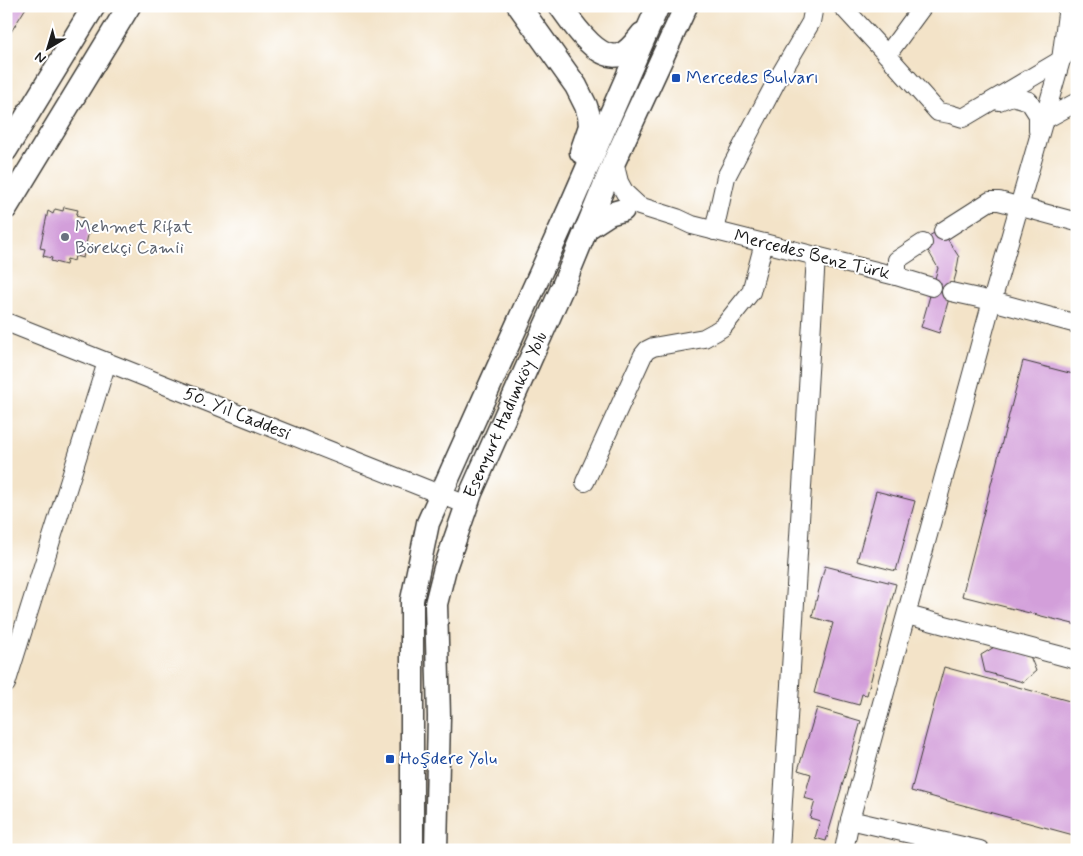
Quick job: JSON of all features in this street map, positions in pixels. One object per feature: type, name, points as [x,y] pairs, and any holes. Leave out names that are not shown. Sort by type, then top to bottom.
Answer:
[{"type":"main road","points":[[6,208],[129,6]]},
{"type":"main road","points":[[519,6],[582,95],[588,111],[589,129],[572,175],[571,206]]},
{"type":"main road","points":[[560,6],[587,40],[602,52],[610,55],[617,55],[628,49],[655,14]]},
{"type":"main road","name":"Esenyurt Hadımköy Yolu","points":[[436,850],[439,718],[436,604],[445,568],[471,493],[563,286],[614,162],[686,6]]},
{"type":"main road","points":[[6,150],[86,9]]},
{"type":"main road","name":"Esenyurt Hadımköy Yolu","points":[[412,850],[412,600],[428,523],[655,14]]},
{"type":"main road","points":[[586,229],[609,214],[624,210]]},
{"type":"street","points":[[714,231],[726,177],[776,82],[811,22],[814,6]]},
{"type":"street","points":[[842,6],[938,112],[963,118],[1061,60],[1077,41]]},
{"type":"street","points":[[887,55],[922,6]]},
{"type":"street","points":[[844,850],[850,820],[992,301],[1061,60],[1068,6]]},
{"type":"street","points":[[985,106],[1012,96],[1029,102],[1038,114],[1038,142]]},
{"type":"street","points":[[1044,120],[1077,102]]},
{"type":"street","name":"Mercedes Benz Türk","points":[[614,162],[619,182],[625,193],[639,206],[677,218],[692,225],[896,276],[932,287]]},
{"type":"street","name":"Mercedes Benz Türk","points":[[585,174],[601,193],[617,207],[680,226],[692,225]]},
{"type":"street","points":[[942,231],[990,201],[999,201],[1077,222]]},
{"type":"street","points":[[585,482],[643,355],[653,347],[704,338],[723,326],[751,292],[764,243]]},
{"type":"street","points":[[896,276],[896,260],[923,243]]},
{"type":"street","points":[[780,850],[816,256]]},
{"type":"street","points":[[951,292],[1077,324]]},
{"type":"street","name":"50. Yıl Caddesi","points":[[6,322],[467,505]]},
{"type":"street","points":[[6,684],[107,362]]},
{"type":"street","points":[[906,615],[1077,660]]},
{"type":"street","points":[[850,820],[980,850]]},
{"type":"building","points":[[6,6],[27,6],[6,40]]},
{"type":"building","name":"Mehmet Rifat Börekçi Camii","points":[[64,207],[78,210],[76,216],[83,218],[82,225],[90,226],[83,258],[75,256],[74,261],[67,259],[66,265],[51,261],[52,258],[43,256],[45,249],[40,248],[48,211],[53,214],[55,209],[63,211]]},
{"type":"building","points":[[941,229],[959,257],[939,333],[921,327],[938,268],[922,240]]},
{"type":"building","points":[[1023,361],[1077,375],[1077,625],[962,596]]},
{"type":"building","points":[[876,491],[915,501],[896,571],[857,561]]},
{"type":"building","points":[[825,566],[896,584],[867,695],[862,694],[859,705],[814,693],[833,623],[812,617]]},
{"type":"building","points":[[996,646],[1030,656],[1036,671],[1023,682],[985,672],[981,655]]},
{"type":"building","points":[[944,667],[1077,703],[1077,836],[911,791]]},
{"type":"building","points":[[817,708],[861,721],[826,841],[815,838],[820,821],[810,818],[815,801],[804,798],[811,774],[798,770]]},
{"type":"place","name":"Mercedes Bulvarı","points":[[676,78]]},
{"type":"place","name":"Mehmet Rifat Börekçi Camii","points":[[65,237]]},
{"type":"place","name":"Hoşdere Yolu","points":[[390,759]]}]
